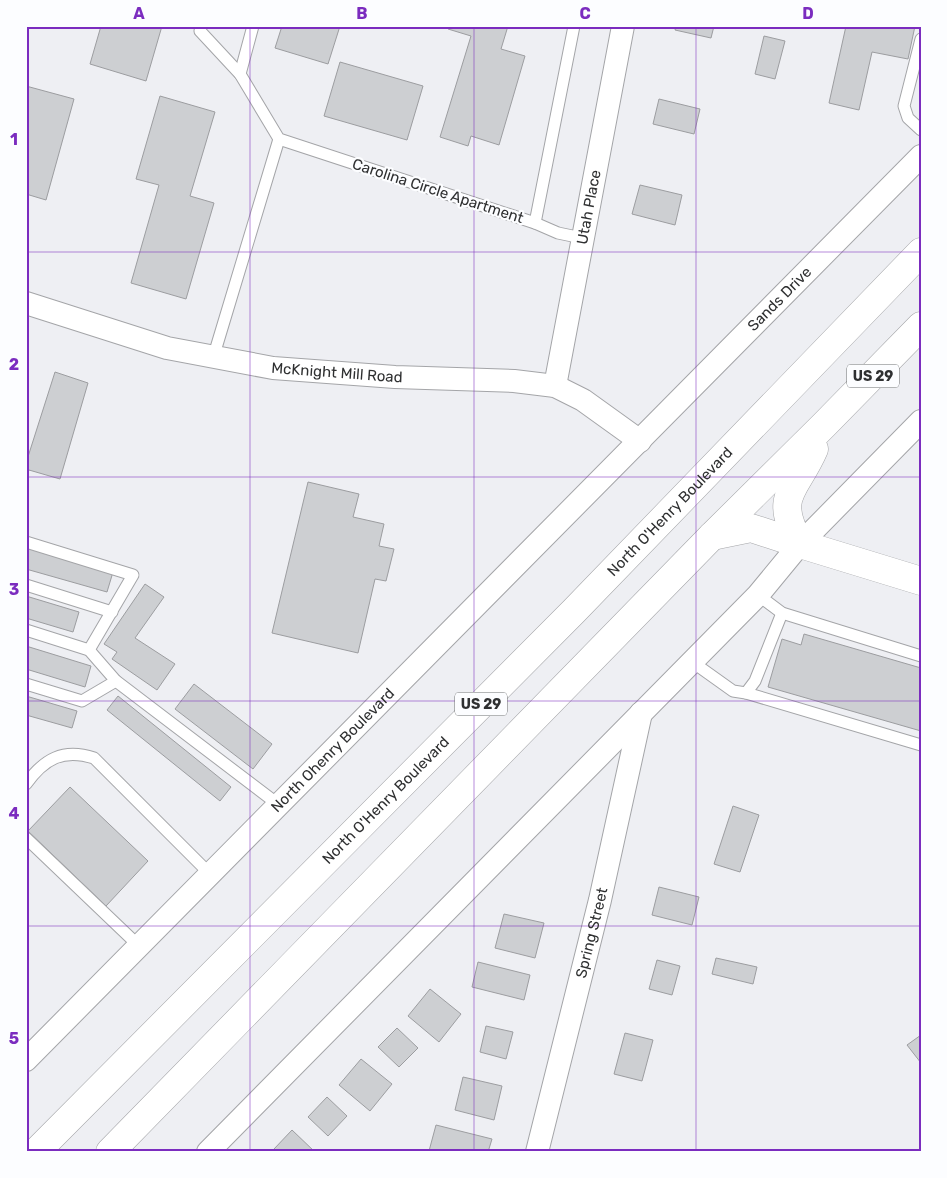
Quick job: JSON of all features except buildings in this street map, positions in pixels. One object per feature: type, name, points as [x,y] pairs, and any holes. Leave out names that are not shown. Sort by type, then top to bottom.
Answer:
[{"type":"main road","name":"North O'Henry Boulevard","points":[[36,1152],[560,625],[921,252]]},
{"type":"main road","name":"US 29","points":[[110,1152],[712,536],[921,326]]},
{"type":"main road","points":[[800,544],[791,530],[786,502],[790,489],[807,465],[824,425]]},
{"type":"main road","points":[[712,536],[751,528],[921,581]]},
{"type":"street","name":"Utah Place","points":[[554,386],[623,26]]},
{"type":"street","name":"Sands Drive","points":[[640,441],[921,156]]},
{"type":"street","name":"McKnight Mill Road","points":[[26,303],[167,348],[213,358],[307,372],[395,378],[514,381],[554,386],[583,400],[640,441]]},
{"type":"street","points":[[208,1152],[758,595],[800,544],[921,421]]},
{"type":"street","name":"North Ohenry Boulevard","points":[[26,1060],[640,441]]},
{"type":"street","name":"Spring Street","points":[[537,1152],[600,900],[641,713]]},
{"type":"lane","points":[[201,26],[200,31],[240,74],[280,139],[213,358]]},
{"type":"lane","points":[[240,74],[253,26]]},
{"type":"lane","name":"Carolina Circle Apartment","points":[[280,139],[535,223],[574,26]]},
{"type":"lane","points":[[921,39],[904,106],[908,118],[921,130]]},
{"type":"lane","points":[[535,223],[558,233],[582,238]]},
{"type":"lane","points":[[26,542],[133,575],[89,650]]},
{"type":"lane","points":[[26,585],[112,612]]},
{"type":"lane","points":[[758,595],[782,613],[921,656]]},
{"type":"lane","points":[[746,693],[755,681],[782,613]]},
{"type":"lane","points":[[26,630],[89,650],[116,681],[279,805]]},
{"type":"lane","points":[[691,661],[733,691],[746,693],[921,745]]},
{"type":"lane","points":[[26,684],[82,701],[116,681]]},
{"type":"lane","points":[[26,784],[36,771],[54,756],[80,753],[94,758],[210,874]]},
{"type":"lane","points":[[26,838],[139,946]]}]
